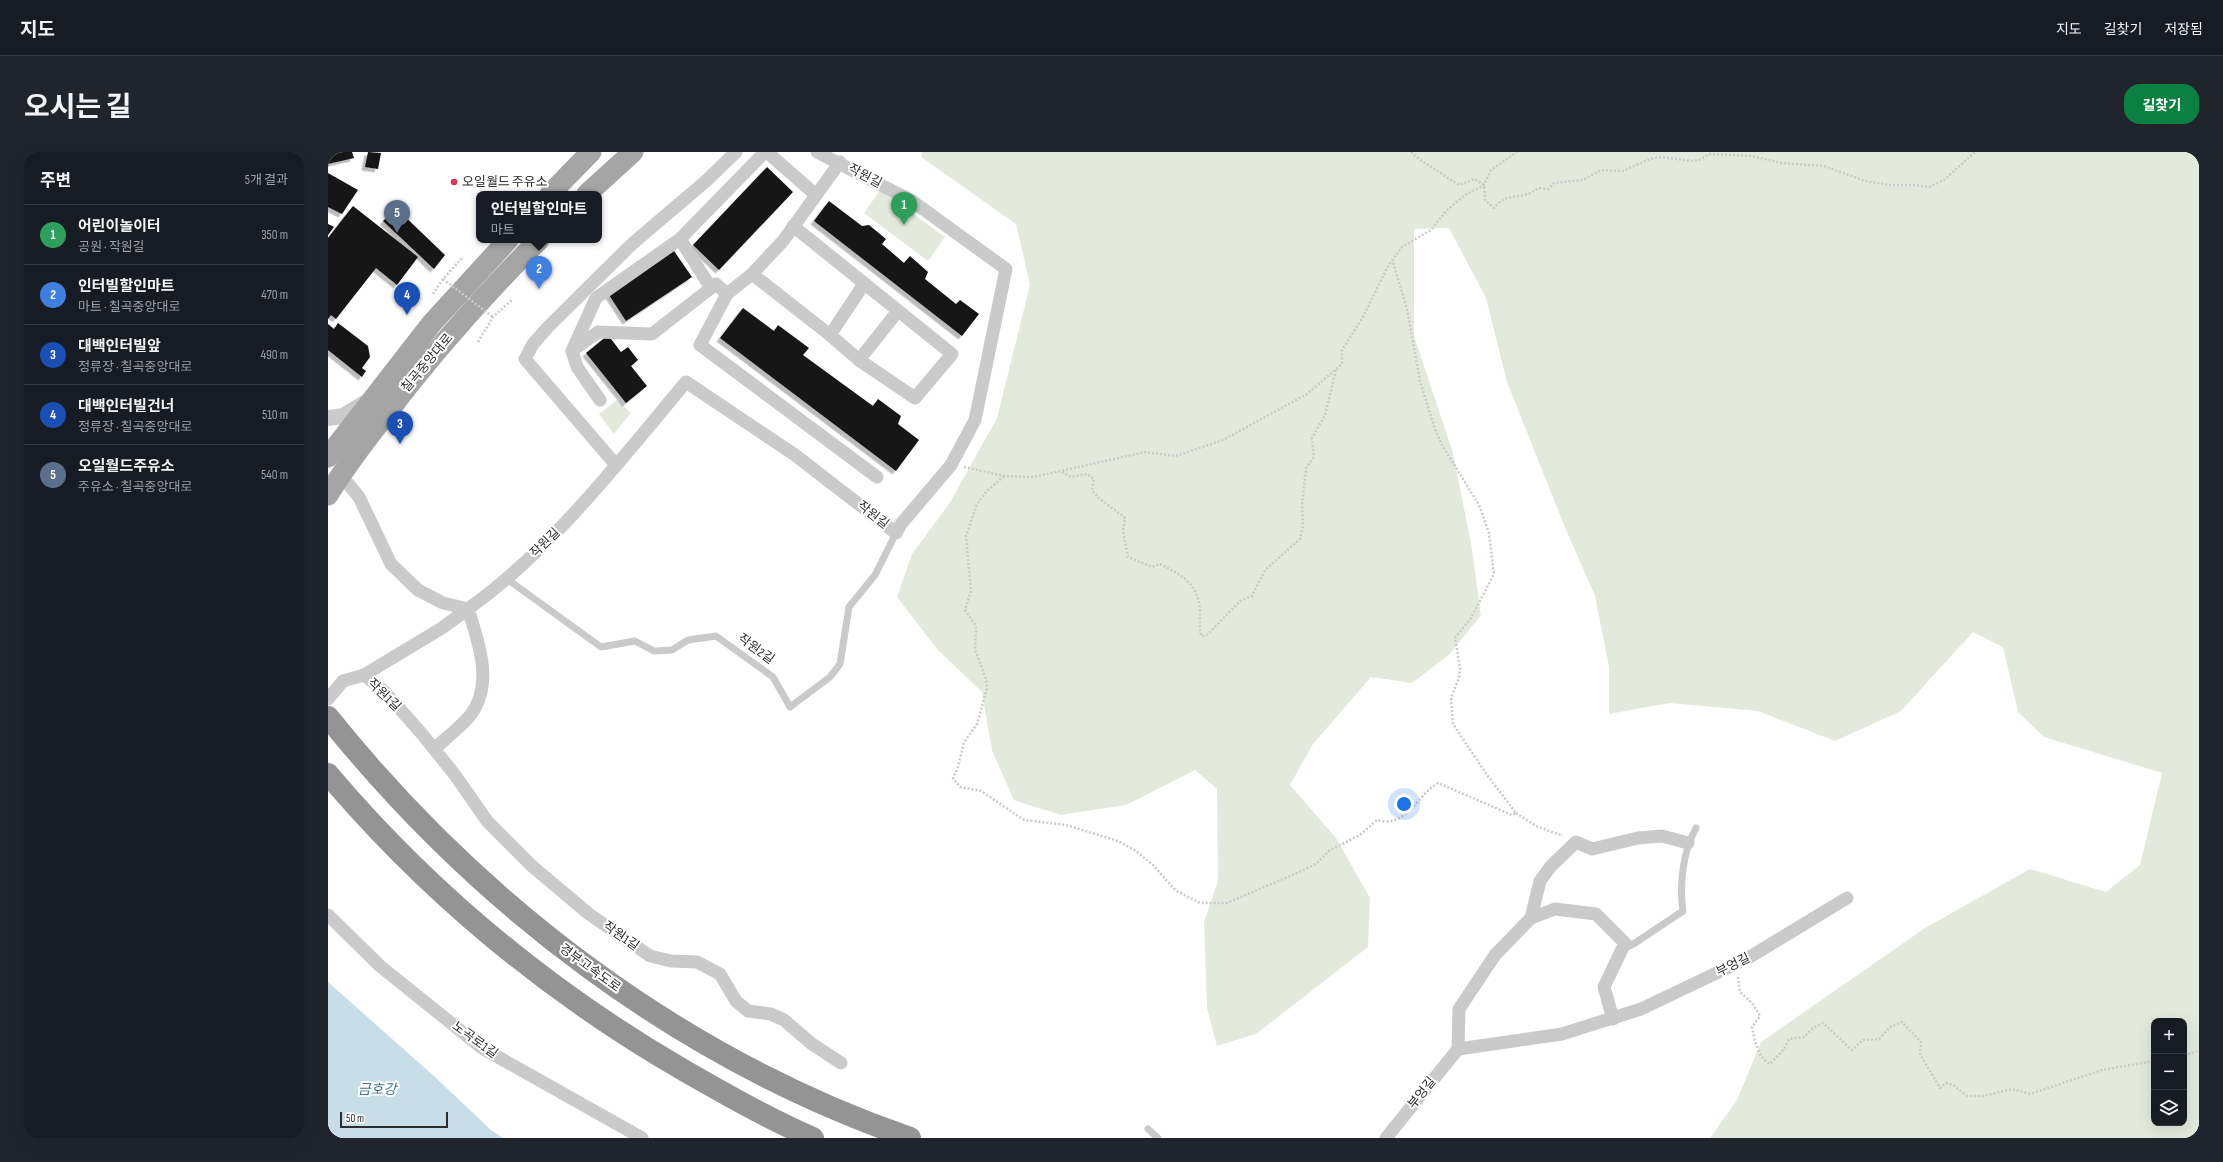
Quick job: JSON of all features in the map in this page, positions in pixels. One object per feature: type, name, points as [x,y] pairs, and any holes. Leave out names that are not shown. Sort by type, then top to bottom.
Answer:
[{"type":"highway","name":"경부고속도로","points":[[333,724],[420,821],[465,866],[526,920],[588,969],[722,1054],[839,1111],[910,1138]]},
{"type":"highway","points":[[328,774],[379,832],[429,881],[488,933],[560,990],[639,1044],[709,1085],[788,1127],[813,1138]]},
{"type":"main road","points":[[553,191],[591,152]]},
{"type":"main road","points":[[590,191],[633,152]]},
{"type":"main road","name":"칠곡중앙대로","points":[[328,457],[432,323],[505,243]]},
{"type":"main road","name":"칠곡중앙대로","points":[[328,495],[340,474],[412,380],[496,283],[536,243]]},
{"type":"street","points":[[616,465],[525,359],[533,344],[548,327],[632,244],[706,181],[736,152]]},
{"type":"street","points":[[600,400],[577,367],[572,351],[596,298],[680,240],[766,152],[816,195]]},
{"type":"street","name":"작원길","points":[[364,675],[442,628],[508,579],[583,505],[686,382],[796,455],[896,533],[901,524],[952,465],[975,420],[1006,269],[912,201],[840,162],[817,152]]},
{"type":"street","points":[[840,162],[793,226],[752,274],[727,294],[700,345],[877,477]]},
{"type":"street","points":[[752,274],[830,335],[859,360],[915,398],[952,354],[793,226]]},
{"type":"street","points":[[680,240],[711,288]]},
{"type":"street","points":[[572,351],[598,332],[652,334],[716,284],[727,294]]},
{"type":"street","points":[[830,335],[864,284]]},
{"type":"street","points":[[859,360],[898,311]]},
{"type":"street","points":[[328,418],[344,416],[374,397]]},
{"type":"street","points":[[340,474],[359,497],[391,564],[418,590],[443,603],[468,609],[480,647],[483,686],[476,705],[468,717],[434,749]]},
{"type":"street","name":"작원1길","points":[[328,699],[343,681],[364,675],[384,691],[434,749],[487,821],[532,866],[589,914],[650,956],[672,962],[697,962],[720,974],[736,1001],[748,1011],[771,1014],[784,1020],[812,1044],[841,1063]]},
{"type":"street","points":[[1532,918],[1540,881],[1552,866],[1576,842],[1592,849],[1638,838],[1662,836],[1688,843]]},
{"type":"street","name":"부엉길","points":[[1386,1138],[1458,1049],[1562,1034],[1641,1009],[1748,958],[1847,898]]},
{"type":"street","points":[[1458,1049],[1459,1009],[1495,955],[1532,918],[1555,909],[1596,914],[1625,943],[1604,987],[1613,1019]]},
{"type":"street","name":"노곡로1길","points":[[328,915],[380,966],[482,1048],[642,1138]]},
{"type":"lane","name":"작원2길","points":[[508,579],[601,647],[634,641],[654,651],[672,650],[688,640],[716,636],[773,677],[790,707],[830,677],[840,664],[849,607],[875,575],[896,533]]},
{"type":"lane","points":[[1622,949],[1635,944],[1683,911],[1681,898],[1688,843],[1696,828]]},
{"type":"lane","points":[[1148,1129],[1158,1138]]},
{"type":"path","points":[[1411,152],[1419,159],[1459,185],[1475,179],[1484,185]]},
{"type":"path","points":[[1517,152],[1491,170],[1484,185],[1485,200],[1494,208],[1505,197],[1531,194],[1538,188],[1548,189],[1554,183],[1583,180],[1601,170],[1623,171],[1650,159],[1662,157],[1691,161],[1699,160],[1709,154],[1770,158],[1781,163],[1824,166],[1865,181],[1888,185],[1914,185],[1929,188],[1944,180],[1975,152]]},
{"type":"path","points":[[952,465],[1004,476],[1034,477],[1145,452],[1176,456],[1223,440],[1307,394],[1342,364],[1342,350],[1363,317],[1388,266],[1393,262],[1402,247],[1431,230],[1446,211],[1465,195],[1484,185]]},
{"type":"path","points":[[432,296],[443,278],[462,258]]},
{"type":"path","points":[[1393,262],[1407,309],[1420,381],[1435,429],[1442,445],[1479,505],[1490,533],[1494,574],[1471,618],[1455,638],[1460,667],[1460,678],[1451,698],[1453,724],[1487,775],[1516,813],[1536,826],[1576,842]]},
{"type":"path","points":[[443,278],[493,317]]},
{"type":"path","points":[[478,342],[493,317],[512,300]]},
{"type":"path","points":[[1062,471],[1071,477],[1087,474],[1094,479],[1092,490],[1097,498],[1108,503],[1125,518],[1123,531],[1128,557],[1152,567],[1160,564],[1180,574],[1194,588],[1200,611],[1201,636],[1207,634],[1240,601],[1252,596],[1264,570],[1300,539],[1303,526],[1302,505],[1306,468],[1314,457],[1312,438],[1326,415],[1336,369]]},
{"type":"path","points":[[1004,476],[986,492],[976,506],[966,536],[969,552],[971,591],[965,610],[976,626],[976,649],[986,679],[987,688],[977,724],[964,742],[958,767],[953,778],[960,787],[981,791],[1024,820],[1066,825],[1118,842],[1136,851],[1153,865],[1175,890],[1200,903],[1227,903],[1304,870],[1317,863],[1330,850],[1360,835],[1377,820],[1392,821],[1406,813],[1429,788],[1438,783],[1512,815],[1516,813]]},
{"type":"path","points":[[1732,966],[1740,980],[1740,992],[1752,1003],[1760,1016],[1752,1027],[1754,1039],[1764,1061],[1770,1064],[1784,1050],[1789,1039],[1804,1037],[1813,1028],[1823,1023],[1852,1050],[1863,1040],[1879,1039],[1890,1027],[1902,1022],[1921,1042],[1920,1054],[1940,1088],[1946,1083],[1953,1085],[1967,1096],[1983,1096],[2012,1090],[2030,1094],[2102,1070],[2151,1062]]},
{"type":"path","points":[[2187,1054],[2199,1051]]},
{"type":"green space","points":[[922,152],[2199,152],[2199,1138],[1710,1138],[1737,1100],[1761,1042],[1925,928],[2030,869],[2106,892],[2140,865],[2162,773],[2044,737],[2018,712],[2003,647],[1973,632],[1901,711],[1835,741],[1758,711],[1669,703],[1609,714],[1609,667],[1595,596],[1564,525],[1507,382],[1486,298],[1449,228],[1414,229],[1414,336],[1453,453],[1471,543],[1481,615],[1450,654],[1412,683],[1371,677],[1313,744],[1290,785],[1336,838],[1370,898],[1368,947],[1256,1034],[1217,1046],[1207,1008],[1204,922],[1218,881],[1217,789],[1195,770],[1126,805],[1061,815],[1014,800],[992,751],[982,692],[937,649],[897,597],[912,554],[949,504],[997,418],[1030,285],[1016,224],[921,157]]},
{"type":"green space","points":[[880,190],[945,237],[928,261],[864,213]]},
{"type":"green space","points":[[617,400],[631,413],[614,434],[599,414]]},
{"type":"water","name":"금호강","points":[[328,982],[435,1077],[491,1130],[503,1138],[328,1138]]},
{"type":"building","points":[[328,152],[352,152],[354,158],[328,164]]},
{"type":"building","points":[[368,152],[381,153],[378,169],[365,167]]},
{"type":"building","points":[[767,167],[793,192],[719,270],[693,245]]},
{"type":"building","points":[[328,173],[358,190],[342,214],[328,207]]},
{"type":"building","points":[[829,201],[862,226],[869,225],[886,239],[882,244],[904,263],[910,256],[928,272],[925,279],[956,304],[960,300],[979,314],[962,336],[814,221]]},
{"type":"building","points":[[353,206],[418,257],[397,285],[376,268],[336,319],[331,315],[328,319],[328,238]]},
{"type":"building","points":[[397,209],[445,255],[434,269],[383,221]]},
{"type":"building","points":[[328,224],[334,227],[328,235]]},
{"type":"building","points":[[674,251],[692,277],[626,321],[609,295]]},
{"type":"building","points":[[743,308],[774,331],[778,325],[809,348],[803,355],[873,406],[878,399],[901,416],[898,424],[919,440],[896,471],[720,338]]},
{"type":"building","points":[[338,323],[368,346],[370,357],[362,368],[366,371],[362,377],[328,350],[328,324],[334,329]]},
{"type":"building","points":[[608,335],[621,352],[628,347],[638,360],[631,366],[647,386],[626,403],[586,353]]},
{"type":"place","name":"오일월드 주유소","points":[[454,182]]},
{"type":"place","name":"어린이놀이터","points":[[904,225]]},
{"type":"place","name":"오일월드주유소","points":[[397,233]]},
{"type":"place","name":"인터빌할인마트","points":[[539,289]]},
{"type":"place","name":"대백인터빌건너","points":[[407,315]]},
{"type":"place","name":"대백인터빌앞","points":[[400,444]]}]
